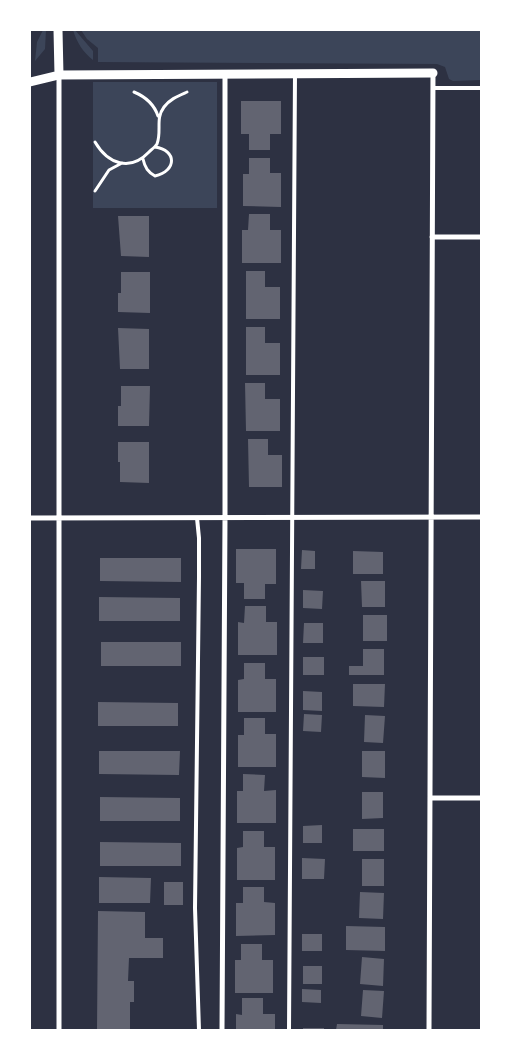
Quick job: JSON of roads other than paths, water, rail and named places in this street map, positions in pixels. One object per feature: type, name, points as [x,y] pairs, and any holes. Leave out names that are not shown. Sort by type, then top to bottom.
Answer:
[{"type":"street","points":[[58,30],[59,1030]]},
{"type":"street","points":[[30,82],[59,75],[433,73],[428,1030]]},
{"type":"street","points":[[222,1030],[225,74]]},
{"type":"street","points":[[432,237],[481,237]]},
{"type":"street","points":[[30,518],[481,517]]},
{"type":"street","points":[[430,798],[481,798]]},
{"type":"lane","points":[[289,1030],[294,74]]},
{"type":"lane","points":[[433,88],[481,88]]},
{"type":"lane","points":[[197,518],[199,577],[195,908],[199,1030]]}]
